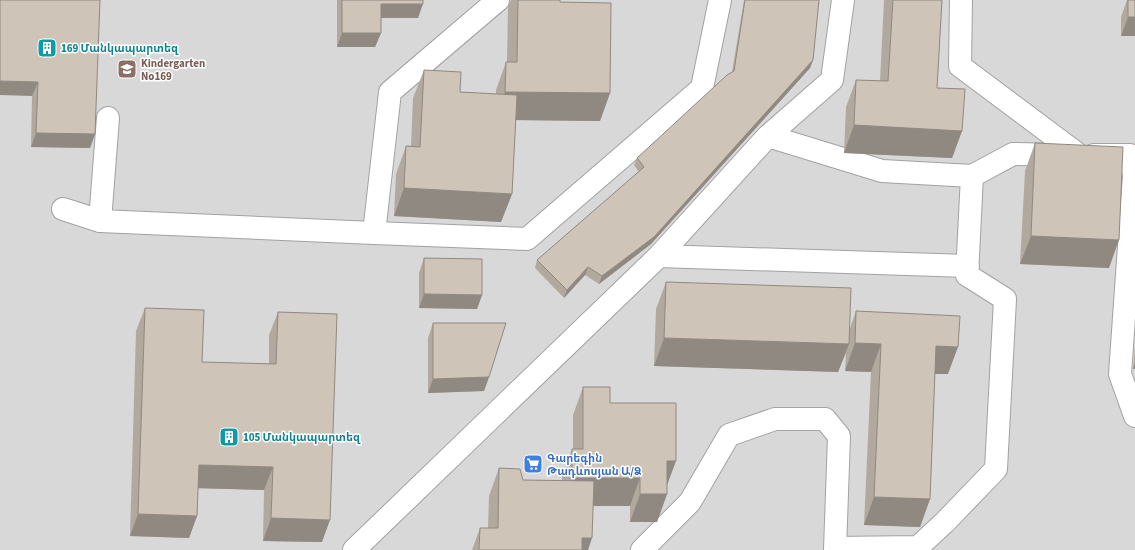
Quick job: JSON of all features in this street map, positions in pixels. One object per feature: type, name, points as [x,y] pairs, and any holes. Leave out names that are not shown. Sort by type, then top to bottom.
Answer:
[{"type":"lane","points":[[374,233],[390,92],[498,0]]},
{"type":"lane","points":[[63,209],[100,221],[527,239],[702,88],[720,0]]},
{"type":"lane","points":[[354,550],[659,256],[768,136],[832,80],[843,0]]},
{"type":"lane","points":[[961,0],[960,66],[1079,155]]},
{"type":"lane","points":[[100,221],[108,118]]},
{"type":"lane","points":[[768,136],[882,171],[972,176],[1013,154],[1130,155],[1134,175],[1120,374],[1131,392],[1135,416]]},
{"type":"lane","points":[[642,550],[690,502],[729,435],[775,418],[825,419],[839,436],[835,549],[918,547],[945,522],[996,469],[1005,299],[967,275],[972,176]]},
{"type":"lane","points":[[659,256],[968,266]]},
{"type":"shaded area","points":[[0,0],[1135,0],[1135,550],[0,550]]},
{"type":"building","name":"169 Մանկապարտեզ","points":[[0,0],[100,0],[95,134],[36,133],[38,82],[0,81]]},
{"type":"building","points":[[342,0],[423,0],[423,4],[381,4],[381,33],[342,33]]},
{"type":"building","points":[[518,0],[560,0],[560,2],[611,3],[610,93],[505,92],[506,62],[517,62]]},
{"type":"building","points":[[745,0],[819,0],[813,60],[654,237],[602,276],[588,267],[567,290],[537,260],[644,167],[637,158],[727,75],[734,71]]},
{"type":"building","points":[[893,0],[942,0],[937,88],[965,89],[962,131],[854,125],[856,80],[888,81]]},
{"type":"building","points":[[1128,0],[1135,0],[1135,17],[1128,17]]},
{"type":"building","points":[[424,70],[461,72],[460,92],[517,95],[512,194],[404,188],[406,146],[420,147]]},
{"type":"building","points":[[1035,143],[1123,147],[1119,240],[1031,236]]},
{"type":"building","points":[[424,258],[482,259],[482,295],[424,294]]},
{"type":"building","points":[[666,282],[851,288],[849,344],[664,338]]},
{"type":"building","name":"105 Մանկապարտեզ","points":[[145,308],[204,310],[202,362],[276,364],[278,312],[337,314],[330,520],[271,518],[273,467],[199,465],[197,516],[138,514]]},
{"type":"building","points":[[856,311],[960,316],[958,347],[936,346],[930,499],[874,497],[881,344],[855,343]]},
{"type":"building","points":[[433,323],[506,323],[489,377],[433,379]]},
{"type":"building","points":[[583,387],[610,387],[610,403],[676,403],[676,461],[667,461],[667,494],[640,494],[640,478],[572,478],[572,449],[583,449]]},
{"type":"building","points":[[499,468],[520,469],[523,480],[594,481],[592,538],[582,538],[582,550],[479,550],[480,528],[498,528]]},
{"type":"place","name":"169 Մանկապարտեզ","points":[[47,48]]},
{"type":"place","name":"Kindergarten No169","points":[[127,69]]},
{"type":"place","name":"105 Մանկապարտեզ","points":[[229,437]]},
{"type":"place","name":"Գարեգին Թադևոսյան Ա/Ձ","points":[[533,464]]}]
